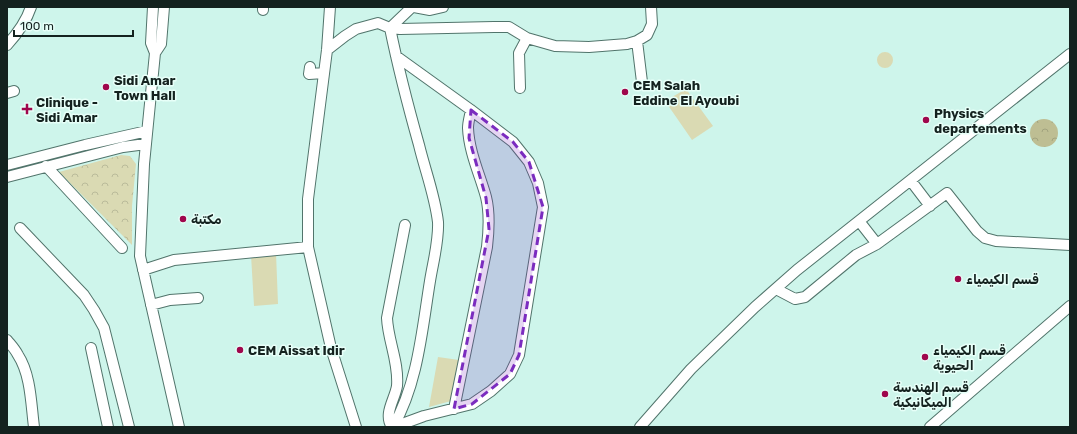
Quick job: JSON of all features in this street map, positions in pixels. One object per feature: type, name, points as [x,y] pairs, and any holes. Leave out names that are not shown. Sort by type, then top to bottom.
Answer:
[{"type":"street","points":[[7,45],[19,32],[31,7]]},
{"type":"street","points":[[153,7],[151,43],[155,54]]},
{"type":"street","points":[[164,7],[161,44],[155,54],[147,131],[140,256],[179,427]]},
{"type":"street","points":[[330,7],[327,50],[308,199],[308,247],[331,348],[356,427]]},
{"type":"street","points":[[390,28],[413,7],[430,10],[443,7]]},
{"type":"street","points":[[327,50],[356,29],[378,23],[390,28],[400,29],[509,27],[526,38],[555,46],[589,48],[627,44],[637,41],[647,35],[652,24],[652,7]]},
{"type":"street","points":[[390,28],[406,102],[435,204],[438,223],[418,356],[409,390],[401,412],[393,427]]},
{"type":"street","points":[[520,88],[519,53],[526,38]]},
{"type":"street","points":[[637,41],[642,82]]},
{"type":"street","points":[[640,427],[691,369],[776,289],[859,221],[911,182],[1070,54]]},
{"type":"street","points":[[393,427],[424,416],[472,404],[491,391],[510,374],[519,355],[543,207],[538,182],[529,162],[513,142],[396,56]]},
{"type":"street","points":[[310,67],[309,74],[324,72]]},
{"type":"street","points":[[454,409],[487,246],[489,229],[486,198],[469,138],[468,127],[471,110]]},
{"type":"street","points":[[7,165],[147,131]]},
{"type":"street","points":[[7,177],[123,147],[146,144]]},
{"type":"street","points":[[46,166],[122,248]]},
{"type":"street","points":[[911,182],[930,206]]},
{"type":"street","points":[[776,289],[795,299],[805,297],[856,255],[877,244],[947,194],[985,238],[1001,241],[1070,245]]},
{"type":"street","points":[[859,221],[877,244]]},
{"type":"street","points":[[393,427],[388,419],[397,386],[397,372],[388,331],[387,318],[405,226]]},
{"type":"street","points":[[20,228],[84,295],[104,328],[129,427]]},
{"type":"street","points":[[143,270],[174,260],[308,247]]},
{"type":"street","points":[[151,305],[170,300],[198,298]]},
{"type":"street","points":[[930,427],[1070,306]]},
{"type":"street","points":[[7,340],[19,355],[26,371],[31,397],[34,427]]},
{"type":"street","points":[[91,348],[108,427]]},
{"type":"highlighted area","points":[[471,110],[513,142],[529,162],[543,207],[519,355],[510,374],[472,404],[454,409],[489,229],[486,198],[469,138]]},
{"type":"green space","points":[[885,52],[891,54],[893,60],[891,66],[885,68],[879,66],[877,60],[879,54]]},
{"type":"green space","points":[[686,89],[713,126],[692,140],[665,101]]},
{"type":"green space","points":[[1044,119],[1054,123],[1058,133],[1054,143],[1044,147],[1034,143],[1030,133],[1034,123]]},
{"type":"green space","points":[[121,155],[130,156],[136,164],[132,206],[132,245],[59,172]]},
{"type":"green space","points":[[276,253],[278,304],[254,306],[251,255]]},
{"type":"green space","points":[[438,357],[459,360],[451,401],[429,407]]},
{"type":"place","name":"Sidi Amar Town Hall","points":[[106,87]]},
{"type":"place","name":"CEM Salah Eddine El Ayoubi","points":[[625,92]]},
{"type":"place","name":"Clinique - Sidi Amar","points":[[27,109]]},
{"type":"place","name":"Physics departements","points":[[926,120]]},
{"type":"place","name":"مكتبة","points":[[183,219]]},
{"type":"place","name":"قسم الكيمياء","points":[[958,279]]},
{"type":"place","name":"CEM Aissat Idir","points":[[240,350]]},
{"type":"place","name":"قسم الكيمياء الحيوية","points":[[925,357]]},
{"type":"place","name":"قسم الهندسة الميكانيكية","points":[[885,394]]}]
